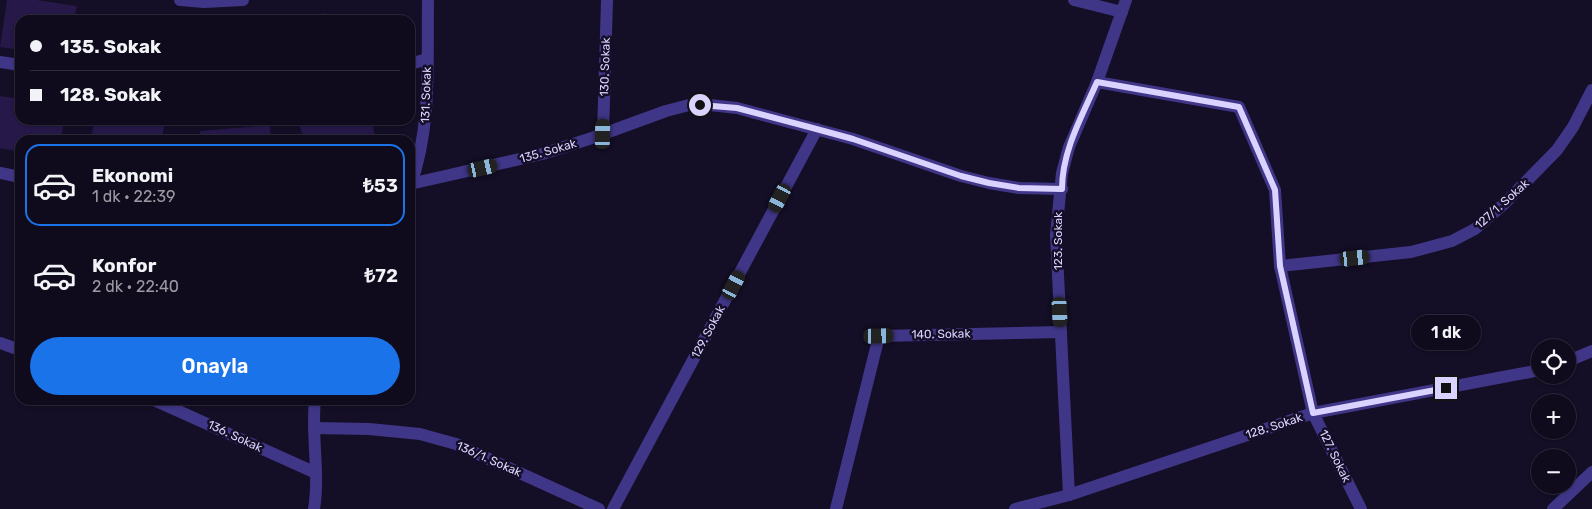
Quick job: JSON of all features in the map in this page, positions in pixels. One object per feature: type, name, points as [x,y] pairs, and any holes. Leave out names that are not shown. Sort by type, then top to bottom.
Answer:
[{"type":"street","points":[[180,0],[204,2],[244,0]]},
{"type":"street","name":"131. Sokak","points":[[415,170],[422,148],[425,126],[428,0]]},
{"type":"street","name":"130. Sokak","points":[[603,134],[607,0]]},
{"type":"street","points":[[1074,0],[1124,6]]},
{"type":"street","name":"123. Sokak","points":[[1068,495],[1056,234],[1058,206],[1062,189],[1062,173],[1069,147],[1097,82],[1124,6]]},
{"type":"street","points":[[415,63],[427,59]]},
{"type":"street","points":[[0,62],[15,64]]},
{"type":"street","name":"127. Sokak","points":[[1097,82],[1239,107],[1275,190],[1280,266],[1313,413],[1361,509]]},
{"type":"street","name":"127/1. Sokak","points":[[1280,266],[1411,252],[1452,241],[1475,228],[1504,204],[1557,150],[1573,127],[1592,90]]},
{"type":"street","name":"135. Sokak","points":[[415,184],[542,154],[666,111],[689,106],[710,105],[737,108],[853,139],[961,176],[989,183],[1019,188],[1062,189]]},
{"type":"street","name":"129. Sokak","points":[[613,509],[817,129]]},
{"type":"street","points":[[0,173],[15,177]]},
{"type":"street","name":"140. Sokak","points":[[836,509],[879,336],[1061,332]]},
{"type":"street","points":[[0,343],[15,348]]},
{"type":"street","points":[[1576,358],[1592,351]]},
{"type":"street","name":"128. Sokak","points":[[1015,509],[1068,495],[1313,413],[1531,372]]},
{"type":"street","name":"136. Sokak","points":[[165,405],[316,473]]},
{"type":"street","points":[[314,509],[317,457],[314,428],[315,405]]},
{"type":"street","name":"136/1. Sokak","points":[[314,428],[370,429],[411,434],[456,444],[599,509]]},
{"type":"street","points":[[1553,509],[1592,472]]},
{"type":"building","points":[[7,0],[37,0],[77,6],[75,15],[15,15],[15,49],[0,47]]},
{"type":"building","points":[[0,96],[15,98],[15,125],[63,125],[62,135],[15,135],[15,151],[0,148]]},
{"type":"building","points":[[93,125],[164,125],[163,135],[92,135]]},
{"type":"building","points":[[270,125],[271,135],[200,135],[200,131]]},
{"type":"building","points":[[300,125],[372,125],[375,135],[302,135]]},
{"type":"route","points":[[700,105],[737,108],[809,127],[853,139],[961,176],[989,183],[1019,188],[1062,189],[1062,173],[1069,147],[1097,82],[1239,107],[1275,190],[1280,266],[1313,413],[1446,388]]}]
